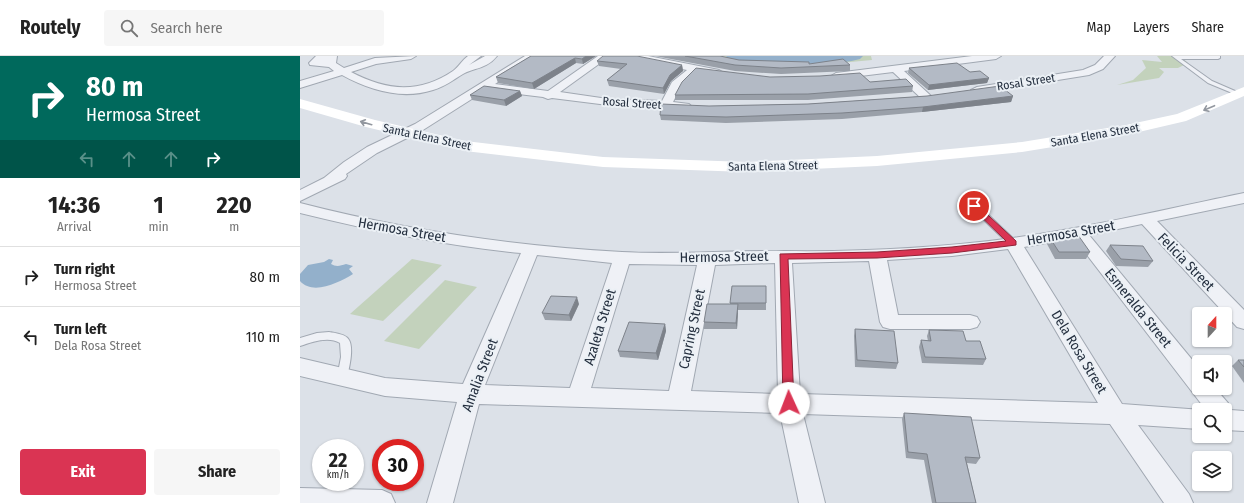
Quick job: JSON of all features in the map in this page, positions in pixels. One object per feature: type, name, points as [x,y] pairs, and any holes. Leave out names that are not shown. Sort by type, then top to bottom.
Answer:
[{"type":"street","points":[[300,85],[378,58],[411,56]]},
{"type":"street","points":[[459,72],[462,65],[476,56]]},
{"type":"street","points":[[330,59],[341,71],[370,85],[405,91],[418,90],[414,96],[417,99],[423,99],[430,96],[432,92],[430,88],[459,72],[479,65],[492,56]]},
{"type":"street","points":[[300,196],[330,180],[358,170],[406,136],[482,86],[532,56]]},
{"type":"street","points":[[548,96],[605,56]]},
{"type":"street","points":[[633,56],[729,74]]},
{"type":"street","points":[[930,56],[939,64]]},
{"type":"street","points":[[824,77],[897,70],[996,56]]},
{"type":"street","name":"Rosal Street","points":[[965,91],[1085,72],[1099,67],[1110,56]]},
{"type":"street","points":[[666,106],[670,94],[676,84],[695,68]]},
{"type":"street","points":[[897,70],[930,96],[910,98]]},
{"type":"street","name":"Rosal Street","points":[[482,86],[548,96],[608,102],[666,106],[696,106]]},
{"type":"street","name":"Santa Elena Street","points":[[300,103],[406,136],[459,155],[594,171],[744,177],[826,175],[1031,156],[1139,140],[1199,125],[1242,97]]},
{"type":"street","name":"Santa Elena Street","points":[[300,114],[406,136]]},
{"type":"street","name":"Hermosa Street","points":[[300,208],[367,225],[531,250],[622,258],[707,259],[783,256],[877,255],[952,250],[1013,243],[1078,232],[1244,198]]},
{"type":"street","name":"Felicia Street","points":[[1146,219],[1244,322]]},
{"type":"street","name":"Esmeralda Street","points":[[1078,232],[1192,375]]},
{"type":"street","name":"Dela Rosa Street","points":[[1013,243],[1116,414],[1180,503]]},
{"type":"street","name":"Amalia Street","points":[[440,503],[470,394],[531,250]]},
{"type":"street","points":[[877,255],[890,322],[970,322]]},
{"type":"street","points":[[783,256],[789,403],[812,503]]},
{"type":"street","name":"Azaleta Street","points":[[578,396],[622,258]]},
{"type":"street","name":"Capring Street","points":[[678,400],[707,259]]},
{"type":"street","points":[[300,367],[385,387],[470,394],[578,396],[1116,414],[1192,419]]},
{"type":"street","points":[[1208,395],[1215,403]]},
{"type":"street","points":[[300,501],[382,503]]},
{"type":"lane","points":[[1174,57],[1218,57]]},
{"type":"lane","points":[[1174,57],[1210,82],[1242,97]]},
{"type":"lane","name":"Dela Rosa Street","points":[[974,206],[1013,243]]},
{"type":"lane","points":[[300,342],[325,336],[338,336],[345,341],[346,356],[342,378]]},
{"type":"green space","points":[[710,56],[871,56],[872,60],[829,64],[828,61],[766,66]]},
{"type":"green space","points":[[1157,56],[1180,56],[1188,63],[1178,68],[1159,68],[1164,72],[1159,78],[1117,85],[1133,80],[1146,68],[1142,60],[1162,62]]},
{"type":"green space","points":[[412,259],[442,265],[383,321],[350,314]]},
{"type":"green space","points":[[445,280],[477,287],[419,349],[384,341]]},
{"type":"water","points":[[329,259],[333,260],[331,264],[335,266],[346,264],[353,266],[349,269],[353,274],[334,284],[319,287],[305,285],[300,281],[300,274],[308,265],[324,262]]},
{"type":"building","points":[[531,56],[586,56],[582,59],[575,58],[532,83],[496,77]]},
{"type":"building","points":[[603,56],[637,56],[682,65],[670,75],[663,88],[607,80],[627,64],[597,61]]},
{"type":"building","points":[[685,56],[720,56],[739,60],[809,62],[809,64],[843,59],[850,65],[781,68],[735,65]]},
{"type":"building","points":[[957,63],[970,72],[980,71],[989,78],[929,85],[909,68]]},
{"type":"building","points":[[696,68],[770,77],[820,76],[860,73],[870,82],[906,79],[913,86],[808,94],[675,95],[682,82]]},
{"type":"building","points":[[484,86],[520,91],[504,100],[470,95]]},
{"type":"building","points":[[1000,86],[1013,96],[923,107],[842,113],[726,117],[660,115],[661,104],[709,106],[808,104],[927,96]]},
{"type":"building","points":[[1066,235],[1078,235],[1090,252],[1059,252],[1050,238]]},
{"type":"building","points":[[1110,245],[1143,246],[1153,261],[1121,259]]},
{"type":"building","points":[[732,286],[766,286],[766,303],[730,303]]},
{"type":"building","points":[[551,296],[577,297],[569,315],[542,313]]},
{"type":"building","points":[[707,304],[738,304],[736,323],[704,322]]},
{"type":"building","points":[[629,322],[665,324],[656,353],[618,351]]},
{"type":"building","points":[[855,329],[894,331],[898,363],[857,360]]},
{"type":"building","points":[[929,330],[963,331],[966,341],[980,341],[986,359],[925,357],[921,340],[931,341]]},
{"type":"building","points":[[1238,360],[1244,360],[1244,367]]},
{"type":"building","points":[[904,413],[971,417],[980,458],[965,457],[976,503],[936,503],[927,454],[908,452]]},
{"type":"waterway","points":[[734,56],[794,60],[826,60],[855,56]]},
{"type":"route","points":[[789,403],[783,256],[877,255],[952,250],[1013,243],[974,206]]}]
